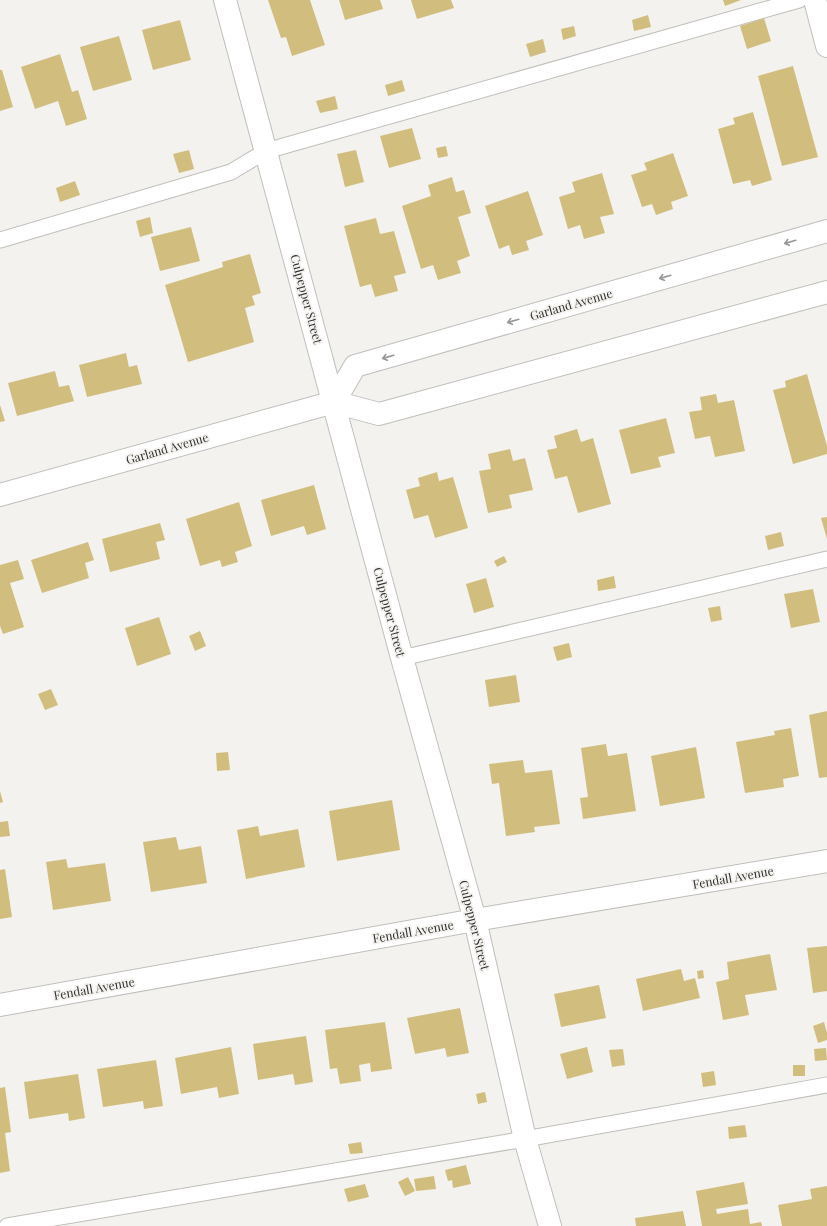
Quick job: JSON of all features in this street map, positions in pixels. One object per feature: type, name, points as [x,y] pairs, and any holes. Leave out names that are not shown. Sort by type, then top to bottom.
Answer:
[{"type":"street","name":"Culpepper Street","points":[[225,0],[402,658],[475,920],[525,1138],[550,1226]]},
{"type":"street","points":[[815,0],[827,46]]},
{"type":"street","name":"Garland Avenue","points":[[0,495],[334,402],[355,366],[827,231]]},
{"type":"street","points":[[334,402],[379,414],[827,292]]},
{"type":"street","name":"Fendall Avenue","points":[[0,1005],[475,920],[827,861]]},
{"type":"lane","points":[[0,240],[231,172],[266,151],[799,0]]},
{"type":"lane","points":[[402,658],[827,559]]},
{"type":"lane","points":[[7,1226],[827,1085]]},
{"type":"building","points":[[268,0],[310,0],[325,45],[292,56],[286,37],[281,38]]},
{"type":"building","points":[[339,0],[380,0],[383,9],[345,20]]},
{"type":"building","points":[[411,0],[451,0],[454,8],[417,19]]},
{"type":"building","points":[[723,0],[741,0],[725,6]]},
{"type":"building","points":[[648,15],[651,27],[634,31],[632,20]]},
{"type":"building","points":[[764,18],[771,41],[747,49],[740,26]]},
{"type":"building","points":[[180,20],[191,60],[153,70],[142,30]]},
{"type":"building","points":[[574,26],[576,36],[563,40],[561,29]]},
{"type":"building","points":[[119,36],[132,80],[93,91],[80,47]]},
{"type":"building","points":[[543,39],[546,52],[530,57],[526,44]]},
{"type":"building","points":[[60,54],[72,92],[78,90],[87,119],[66,126],[58,101],[35,109],[21,67]]},
{"type":"building","points":[[793,66],[818,157],[782,166],[758,76]]},
{"type":"building","points":[[0,70],[2,70],[13,107],[0,111]]},
{"type":"building","points":[[402,80],[405,91],[388,96],[385,85]]},
{"type":"building","points":[[335,96],[338,109],[320,113],[316,101]]},
{"type":"building","points":[[753,112],[772,180],[752,186],[750,180],[733,184],[718,129],[735,124],[733,118]]},
{"type":"building","points":[[412,128],[421,159],[389,168],[380,136]]},
{"type":"building","points":[[446,146],[448,156],[438,158],[436,148]]},
{"type":"building","points":[[189,150],[194,169],[179,173],[173,154]]},
{"type":"building","points":[[356,150],[364,182],[345,187],[337,154]]},
{"type":"building","points":[[673,153],[688,196],[671,202],[673,209],[656,215],[652,204],[642,207],[631,175],[647,170],[644,163]]},
{"type":"building","points":[[602,173],[614,214],[600,217],[605,233],[584,239],[580,225],[568,229],[559,197],[575,192],[572,182]]},
{"type":"building","points":[[452,177],[456,192],[464,190],[471,213],[458,217],[470,256],[457,261],[461,273],[438,280],[433,265],[421,269],[402,206],[431,196],[428,185]]},
{"type":"building","points":[[75,181],[80,195],[60,202],[56,188]]},
{"type":"building","points":[[528,191],[543,235],[526,241],[529,250],[512,255],[509,245],[499,249],[485,206]]},
{"type":"building","points":[[150,217],[153,233],[140,237],[136,221]]},
{"type":"building","points":[[376,218],[380,234],[394,231],[406,273],[394,276],[398,291],[375,297],[371,284],[360,287],[344,226]]},
{"type":"building","points":[[191,227],[200,261],[160,271],[151,237]]},
{"type":"building","points":[[250,254],[261,293],[252,296],[255,305],[245,308],[254,342],[188,362],[165,285],[223,267],[222,262]]},
{"type":"building","points":[[126,353],[129,367],[137,365],[142,384],[87,397],[79,365]]},
{"type":"building","points":[[55,371],[59,387],[69,385],[74,401],[17,416],[8,383]]},
{"type":"building","points":[[807,374],[827,446],[827,454],[793,464],[773,390],[786,387],[785,381]]},
{"type":"building","points":[[716,394],[718,403],[734,400],[745,451],[715,457],[710,436],[695,439],[689,412],[702,410],[700,397]]},
{"type":"building","points":[[0,405],[5,421],[0,422]]},
{"type":"building","points":[[666,418],[675,453],[658,457],[661,467],[631,474],[619,430]]},
{"type":"building","points":[[577,429],[581,442],[593,438],[611,504],[578,513],[567,476],[555,479],[547,450],[557,448],[554,436]]},
{"type":"building","points":[[510,449],[513,461],[525,458],[533,490],[509,495],[512,508],[488,513],[479,471],[491,469],[488,454]]},
{"type":"building","points":[[437,472],[439,481],[453,477],[468,528],[435,538],[428,515],[414,519],[406,490],[420,486],[418,478]]},
{"type":"building","points":[[314,485],[326,529],[307,535],[304,526],[271,536],[261,500]]},
{"type":"building","points":[[239,502],[252,546],[235,552],[238,562],[222,567],[220,560],[200,566],[186,519]]},
{"type":"building","points":[[827,517],[827,539],[821,518]]},
{"type":"building","points":[[160,523],[165,540],[156,542],[160,559],[110,572],[102,539]]},
{"type":"building","points":[[781,532],[784,546],[768,550],[765,536]]},
{"type":"building","points":[[88,542],[94,560],[85,563],[89,578],[42,593],[31,560]]},
{"type":"building","points":[[504,556],[507,562],[497,567],[494,561]]},
{"type":"building","points":[[18,560],[24,579],[10,583],[24,627],[3,634],[0,626],[0,565]]},
{"type":"building","points":[[614,576],[616,588],[598,591],[597,580]]},
{"type":"building","points":[[486,578],[494,607],[474,613],[466,584]]},
{"type":"building","points":[[813,589],[820,622],[791,628],[784,594]]},
{"type":"building","points":[[720,606],[722,620],[711,622],[708,608]]},
{"type":"building","points":[[159,617],[171,654],[137,666],[125,628]]},
{"type":"building","points":[[200,631],[206,646],[195,651],[189,636]]},
{"type":"building","points":[[569,643],[572,657],[557,661],[553,647]]},
{"type":"building","points":[[516,675],[520,702],[489,707],[485,680]]},
{"type":"building","points":[[51,689],[58,705],[45,710],[38,694]]},
{"type":"building","points":[[827,711],[827,777],[819,778],[809,715]]},
{"type":"building","points":[[791,728],[799,776],[783,779],[784,787],[745,793],[736,742],[775,735],[774,731]]},
{"type":"building","points":[[606,744],[608,756],[627,753],[636,811],[583,819],[580,798],[588,797],[581,748]]},
{"type":"building","points":[[696,747],[705,798],[660,806],[651,756]]},
{"type":"building","points":[[228,752],[230,770],[217,771],[216,753]]},
{"type":"building","points":[[523,760],[525,773],[552,770],[560,824],[534,827],[535,832],[506,836],[499,783],[492,784],[489,764]]},
{"type":"building","points":[[0,791],[3,802],[0,803]]},
{"type":"building","points":[[392,800],[400,850],[337,861],[329,811]]},
{"type":"building","points":[[8,821],[10,836],[0,837],[0,822]]},
{"type":"building","points":[[258,826],[260,836],[298,829],[305,867],[246,879],[237,830]]},
{"type":"building","points":[[176,837],[179,850],[201,846],[207,883],[151,892],[143,842]]},
{"type":"building","points":[[66,859],[68,868],[105,863],[111,901],[53,910],[46,862]]},
{"type":"building","points":[[5,869],[12,917],[0,919],[0,870]]},
{"type":"building","points":[[827,946],[827,991],[813,993],[807,948]]},
{"type":"building","points":[[770,954],[777,990],[745,995],[749,1015],[723,1020],[716,982],[729,979],[727,962]]},
{"type":"building","points":[[681,969],[684,981],[695,978],[700,998],[643,1011],[636,979]]},
{"type":"building","points":[[703,970],[704,978],[698,979],[697,971]]},
{"type":"building","points":[[599,985],[606,1018],[561,1027],[554,994]]},
{"type":"building","points":[[460,1008],[469,1053],[447,1057],[445,1048],[415,1054],[407,1018]]},
{"type":"building","points":[[385,1022],[392,1069],[371,1072],[370,1063],[359,1065],[361,1081],[340,1084],[337,1068],[330,1069],[325,1030]]},
{"type":"building","points":[[824,1022],[827,1040],[818,1043],[813,1026]]},
{"type":"building","points":[[306,1036],[313,1082],[295,1085],[293,1074],[258,1080],[253,1044]]},
{"type":"building","points":[[231,1047],[239,1094],[219,1098],[217,1087],[181,1094],[175,1058]]},
{"type":"building","points":[[587,1047],[593,1072],[567,1079],[560,1054]]},
{"type":"building","points":[[826,1048],[827,1060],[815,1061],[814,1049]]},
{"type":"building","points":[[623,1049],[625,1065],[612,1067],[609,1050]]},
{"type":"building","points":[[156,1060],[163,1106],[144,1109],[143,1101],[103,1107],[97,1069]]},
{"type":"building","points":[[793,1065],[805,1065],[805,1076],[793,1076]]},
{"type":"building","points":[[714,1071],[716,1085],[703,1087],[701,1073]]},
{"type":"building","points":[[78,1074],[85,1118],[69,1121],[68,1113],[29,1119],[24,1082]]},
{"type":"building","points":[[5,1087],[11,1132],[5,1133],[10,1171],[0,1173],[0,1088]]},
{"type":"building","points":[[485,1092],[487,1102],[478,1104],[476,1094]]},
{"type":"building","points":[[745,1125],[747,1137],[729,1139],[728,1127]]},
{"type":"building","points":[[361,1142],[363,1153],[350,1154],[348,1144]]},
{"type":"building","points":[[466,1165],[471,1184],[453,1188],[452,1180],[448,1181],[445,1170]]},
{"type":"building","points":[[434,1176],[436,1189],[416,1191],[414,1179]]},
{"type":"building","points":[[408,1177],[415,1191],[405,1196],[398,1182]]},
{"type":"building","points":[[744,1182],[748,1204],[716,1209],[717,1214],[748,1209],[750,1224],[761,1222],[762,1226],[702,1226],[696,1191]]},
{"type":"building","points":[[365,1184],[369,1197],[348,1202],[344,1189]]},
{"type":"building","points":[[827,1186],[827,1226],[782,1226],[778,1205],[812,1199],[810,1189]]},
{"type":"building","points":[[683,1211],[686,1226],[636,1226],[635,1218]]}]
